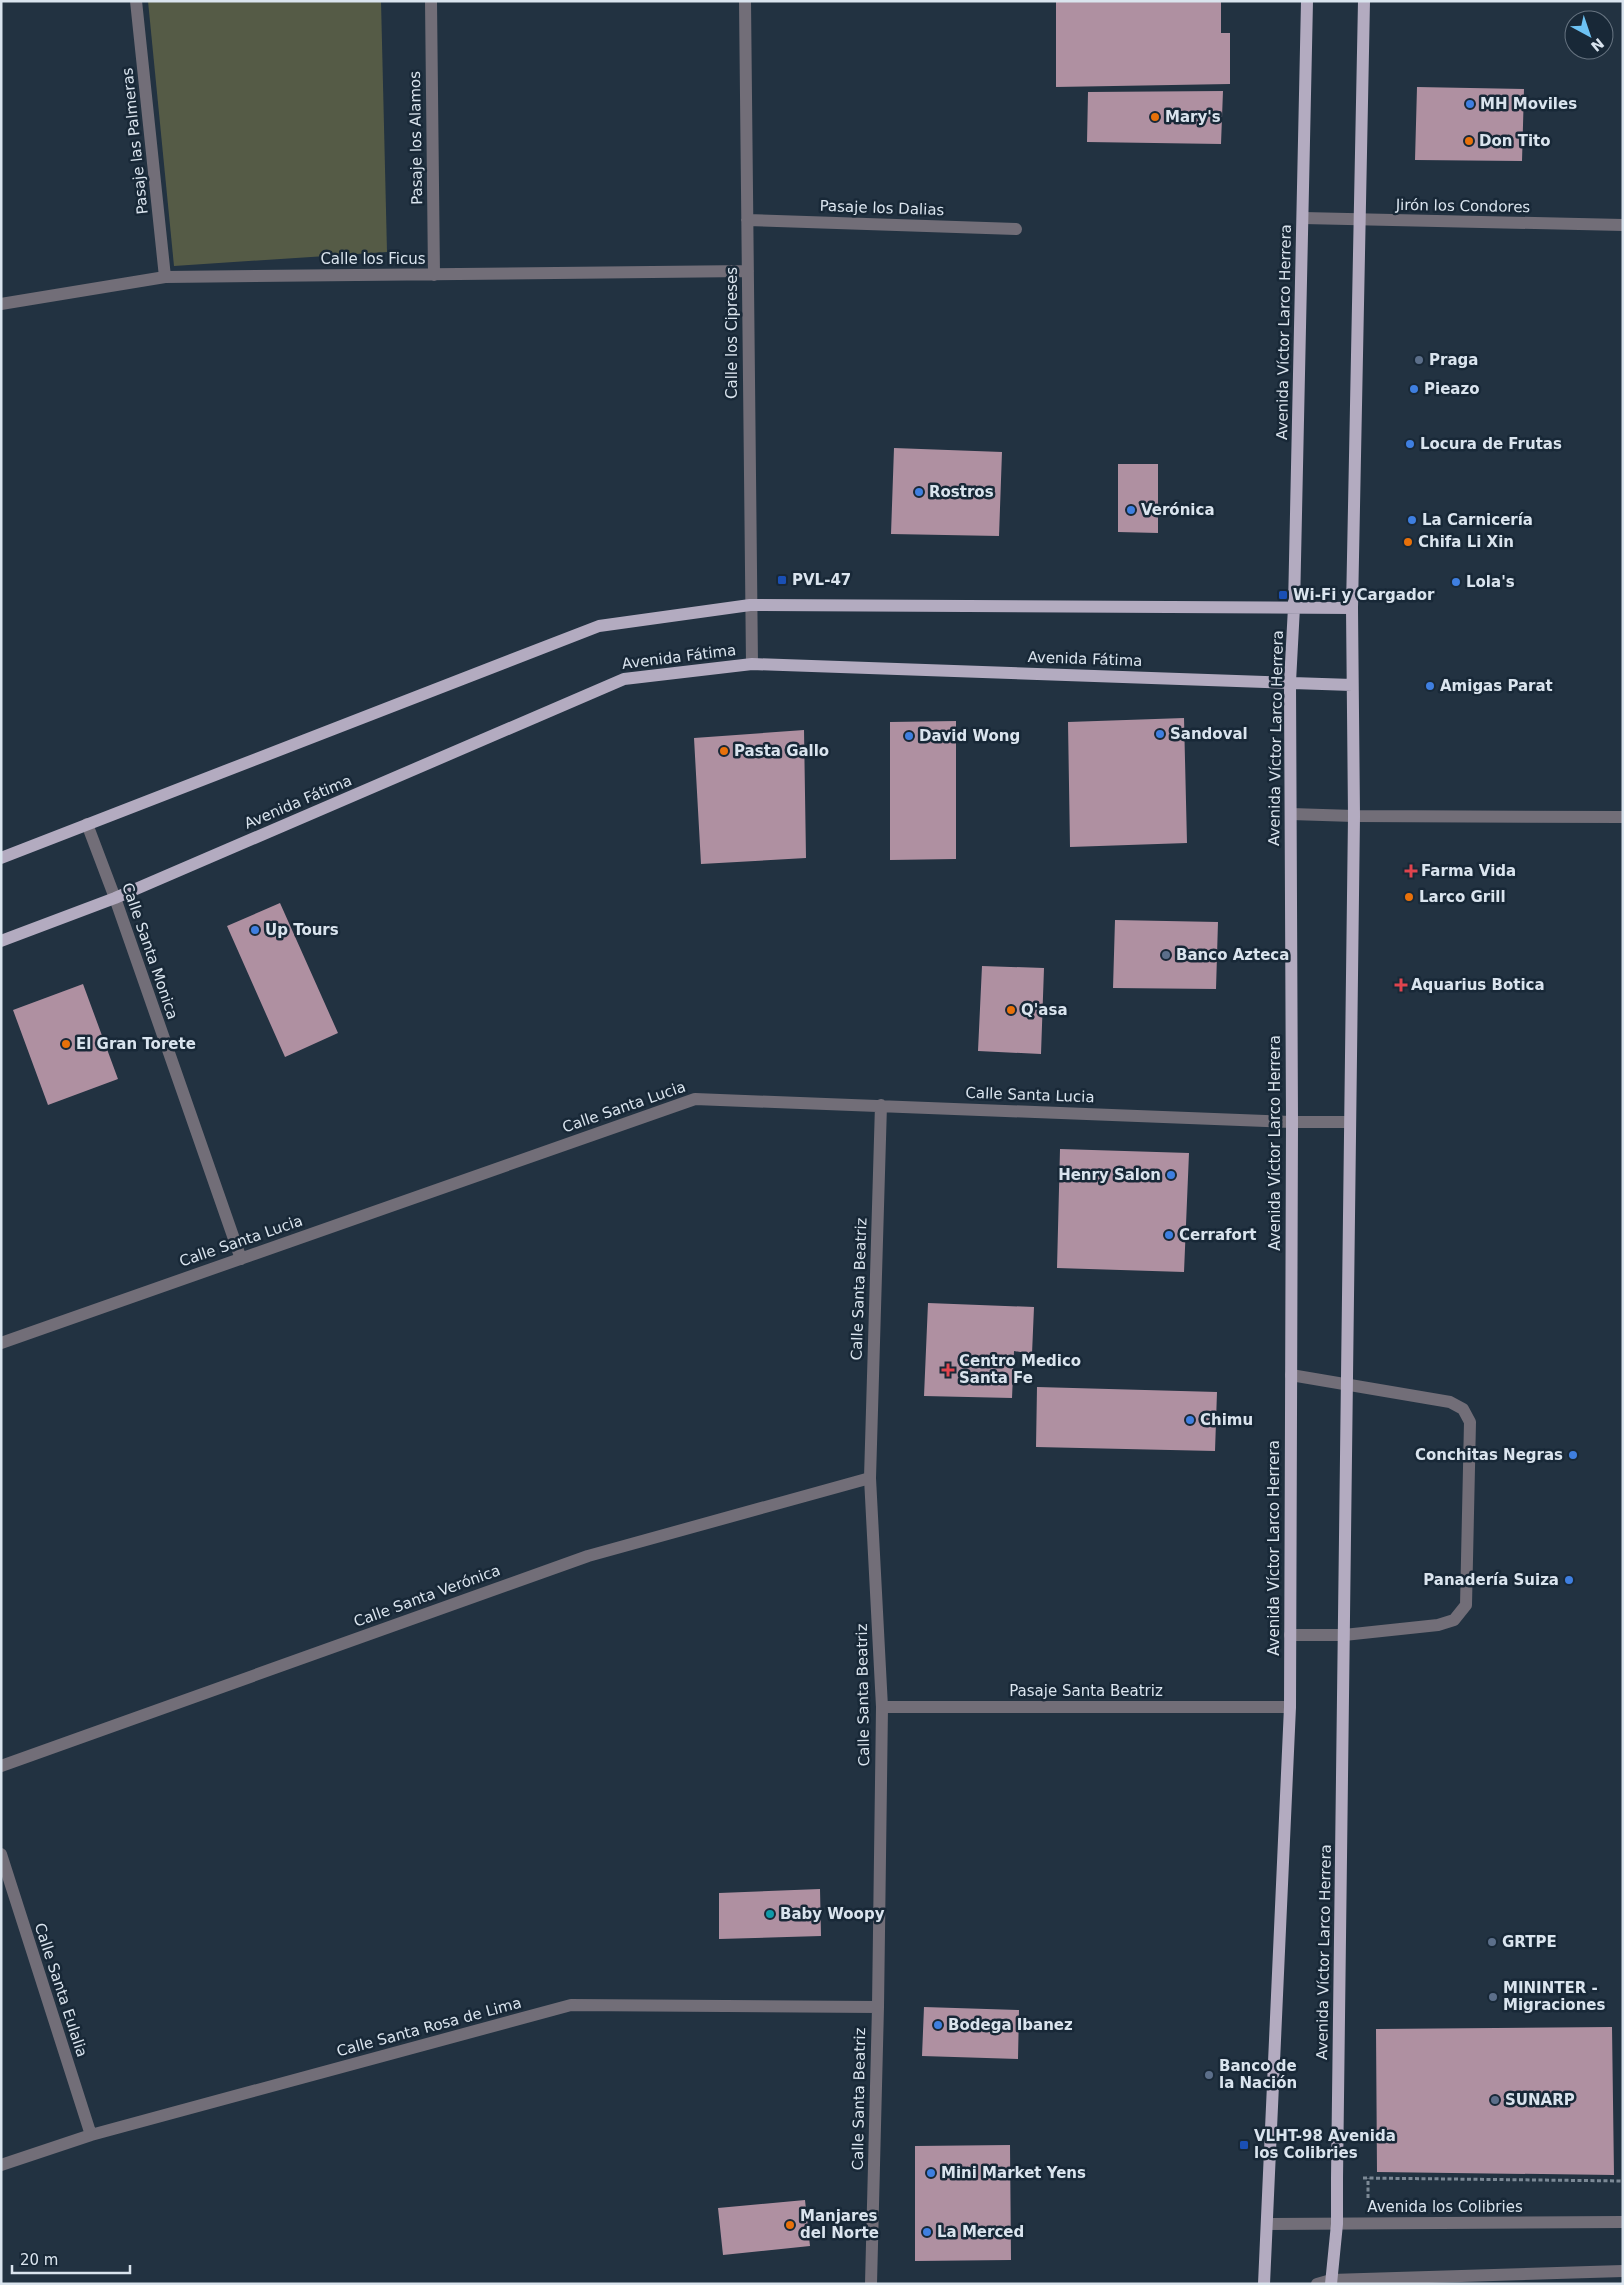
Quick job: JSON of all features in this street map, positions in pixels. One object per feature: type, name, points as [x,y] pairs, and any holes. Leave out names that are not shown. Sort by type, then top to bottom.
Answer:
[{"type":"main road","name":"Avenida Víctor Larco Herrera","points":[[1264,2284],[1290,1707],[1292,1122],[1290,682],[1294,607],[1307,1]]},
{"type":"main road","name":"Avenida Víctor Larco Herrera","points":[[1331,2282],[1337,2224],[1338,2178],[1354,816],[1352,608],[1364,1]]},
{"type":"main road","points":[[1,858],[599,626],[750,605],[1352,608]]},
{"type":"main road","name":"Avenida Fátima","points":[[1,941],[115,898],[624,679],[752,664],[1352,685]]},
{"type":"street","name":"Pasaje las Palmeras","points":[[136,1],[165,277]]},
{"type":"street","name":"Pasaje los Alamos","points":[[431,1],[434,275]]},
{"type":"street","name":"Calle los Cipreses","points":[[745,1],[752,664]]},
{"type":"street","name":"Jirón los Condores","points":[[1303,218],[1623,225]]},
{"type":"street","name":"Pasaje los Dalias","points":[[747,220],[1016,229]]},
{"type":"street","name":"Calle los Ficus","points":[[1,304],[165,277],[748,271]]},
{"type":"street","points":[[1291,814],[1623,817]]},
{"type":"street","name":"Calle Santa Monica","points":[[87,824],[115,898],[241,1259]]},
{"type":"street","name":"Calle Santa Lucia","points":[[1,1343],[695,1099],[1292,1122],[1350,1122]]},
{"type":"street","name":"Calle Santa Beatriz","points":[[871,2284],[878,2007],[882,1707],[870,1478],[881,1105]]},
{"type":"street","points":[[1290,1635],[1344,1634],[1438,1625],[1454,1620],[1466,1605],[1470,1422],[1463,1409],[1450,1402],[1291,1375]]},
{"type":"street","name":"Calle Santa Verónica","points":[[1,1766],[588,1556],[870,1478]]},
{"type":"street","name":"Pasaje Santa Beatriz","points":[[882,1707],[1290,1707]]},
{"type":"street","name":"Calle Santa Eulalia","points":[[1,1854],[90,2135]]},
{"type":"street","name":"Calle Santa Rosa de Lima","points":[[1,2165],[90,2135],[571,2005],[878,2007]]},
{"type":"street","name":"Avenida los Colibries","points":[[1267,2224],[1623,2222]]},
{"type":"street","points":[[1317,2284],[1623,2271]]},
{"type":"path","points":[[1338,2178],[1623,2181]]},
{"type":"green space","points":[[148,1],[381,1],[387,252],[174,266]]},
{"type":"building","points":[[1056,1],[1221,1],[1221,33],[1230,33],[1230,84],[1056,87]]},
{"type":"building","points":[[1417,87],[1524,89],[1522,161],[1415,160]]},
{"type":"building","name":"Mary's","points":[[1223,91],[1221,144],[1087,142],[1088,92]]},
{"type":"building","points":[[894,448],[1002,452],[999,536],[891,534]]},
{"type":"building","points":[[1118,464],[1158,464],[1158,533],[1118,532]]},
{"type":"building","points":[[1184,718],[1187,843],[1070,847],[1068,722]]},
{"type":"building","points":[[956,721],[956,859],[890,860],[890,722]]},
{"type":"building","points":[[804,730],[806,858],[701,864],[694,738]]},
{"type":"building","points":[[280,903],[338,1033],[285,1057],[227,926]]},
{"type":"building","name":"Banco Azteca","points":[[1115,920],[1218,922],[1216,989],[1113,988]]},
{"type":"building","name":"Q'asa","points":[[982,966],[1044,968],[1041,1054],[978,1051]]},
{"type":"building","name":"El Gran Torete","points":[[83,984],[118,1079],[48,1105],[13,1010]]},
{"type":"building","points":[[1060,1149],[1189,1153],[1184,1272],[1057,1268]]},
{"type":"building","points":[[928,1303],[1034,1307],[1032,1354],[1014,1351],[1012,1398],[924,1396]]},
{"type":"building","points":[[1037,1387],[1217,1392],[1215,1451],[1036,1447]]},
{"type":"building","name":"Baby Woopy","points":[[820,1889],[821,1936],[719,1939],[719,1893]]},
{"type":"building","points":[[924,2007],[1019,2010],[1018,2059],[922,2056]]},
{"type":"building","name":"SUNARP","points":[[1612,2027],[1614,2175],[1377,2172],[1376,2029]]},
{"type":"building","points":[[1010,2145],[1011,2260],[915,2261],[915,2146]]},
{"type":"building","points":[[805,2200],[810,2246],[723,2255],[718,2208]]},
{"type":"place","name":"MH Moviles","points":[[1470,104]]},
{"type":"place","name":"Mary's","points":[[1155,117]]},
{"type":"place","name":"Don Tito","points":[[1469,141]]},
{"type":"place","name":"Praga","points":[[1419,360]]},
{"type":"place","name":"Pieazo","points":[[1414,389]]},
{"type":"place","name":"Locura de Frutas","points":[[1410,444]]},
{"type":"place","name":"Rostros","points":[[919,492]]},
{"type":"place","name":"Verónica","points":[[1131,510]]},
{"type":"place","name":"La Carnicería","points":[[1412,520]]},
{"type":"place","name":"Chifa Li Xin","points":[[1408,542]]},
{"type":"place","name":"PVL-47","points":[[782,580]]},
{"type":"place","name":"Lola's","points":[[1456,582]]},
{"type":"place","name":"Wi-Fi y Cargador","points":[[1283,595]]},
{"type":"place","name":"Amigas Parat","points":[[1430,686]]},
{"type":"place","name":"Sandoval","points":[[1160,734]]},
{"type":"place","name":"David Wong","points":[[909,736]]},
{"type":"place","name":"Pasta Gallo","points":[[724,751]]},
{"type":"place","name":"Farma Vida","points":[[1411,871]]},
{"type":"place","name":"Larco Grill","points":[[1409,897]]},
{"type":"place","name":"Up Tours","points":[[255,930]]},
{"type":"place","name":"Banco Azteca","points":[[1166,955]]},
{"type":"place","name":"Aquarius Botica","points":[[1401,985]]},
{"type":"place","name":"Q'asa","points":[[1011,1010]]},
{"type":"place","name":"El Gran Torete","points":[[66,1044]]},
{"type":"place","name":"Henry Salon","points":[[1171,1175]]},
{"type":"place","name":"Cerrafort","points":[[1169,1235]]},
{"type":"place","name":"Centro Medico Santa Fe","points":[[948,1370]]},
{"type":"place","name":"Chimu","points":[[1190,1420]]},
{"type":"place","name":"Conchitas Negras","points":[[1573,1455]]},
{"type":"place","name":"Panadería Suiza","points":[[1569,1580]]},
{"type":"place","name":"Baby Woopy","points":[[770,1914]]},
{"type":"place","name":"GRTPE","points":[[1492,1942]]},
{"type":"place","name":"MININTER - Migraciones","points":[[1493,1997]]},
{"type":"place","name":"Bodega Ibanez","points":[[938,2025]]},
{"type":"place","name":"Banco de la Nación","points":[[1209,2075]]},
{"type":"place","name":"SUNARP","points":[[1495,2100]]},
{"type":"place","name":"VLHT-98 Avenida los Colibries","points":[[1244,2145]]},
{"type":"place","name":"Mini Market Yens","points":[[931,2173]]},
{"type":"place","name":"Manjares del Norte","points":[[790,2225]]},
{"type":"place","name":"La Merced","points":[[927,2232]]}]
